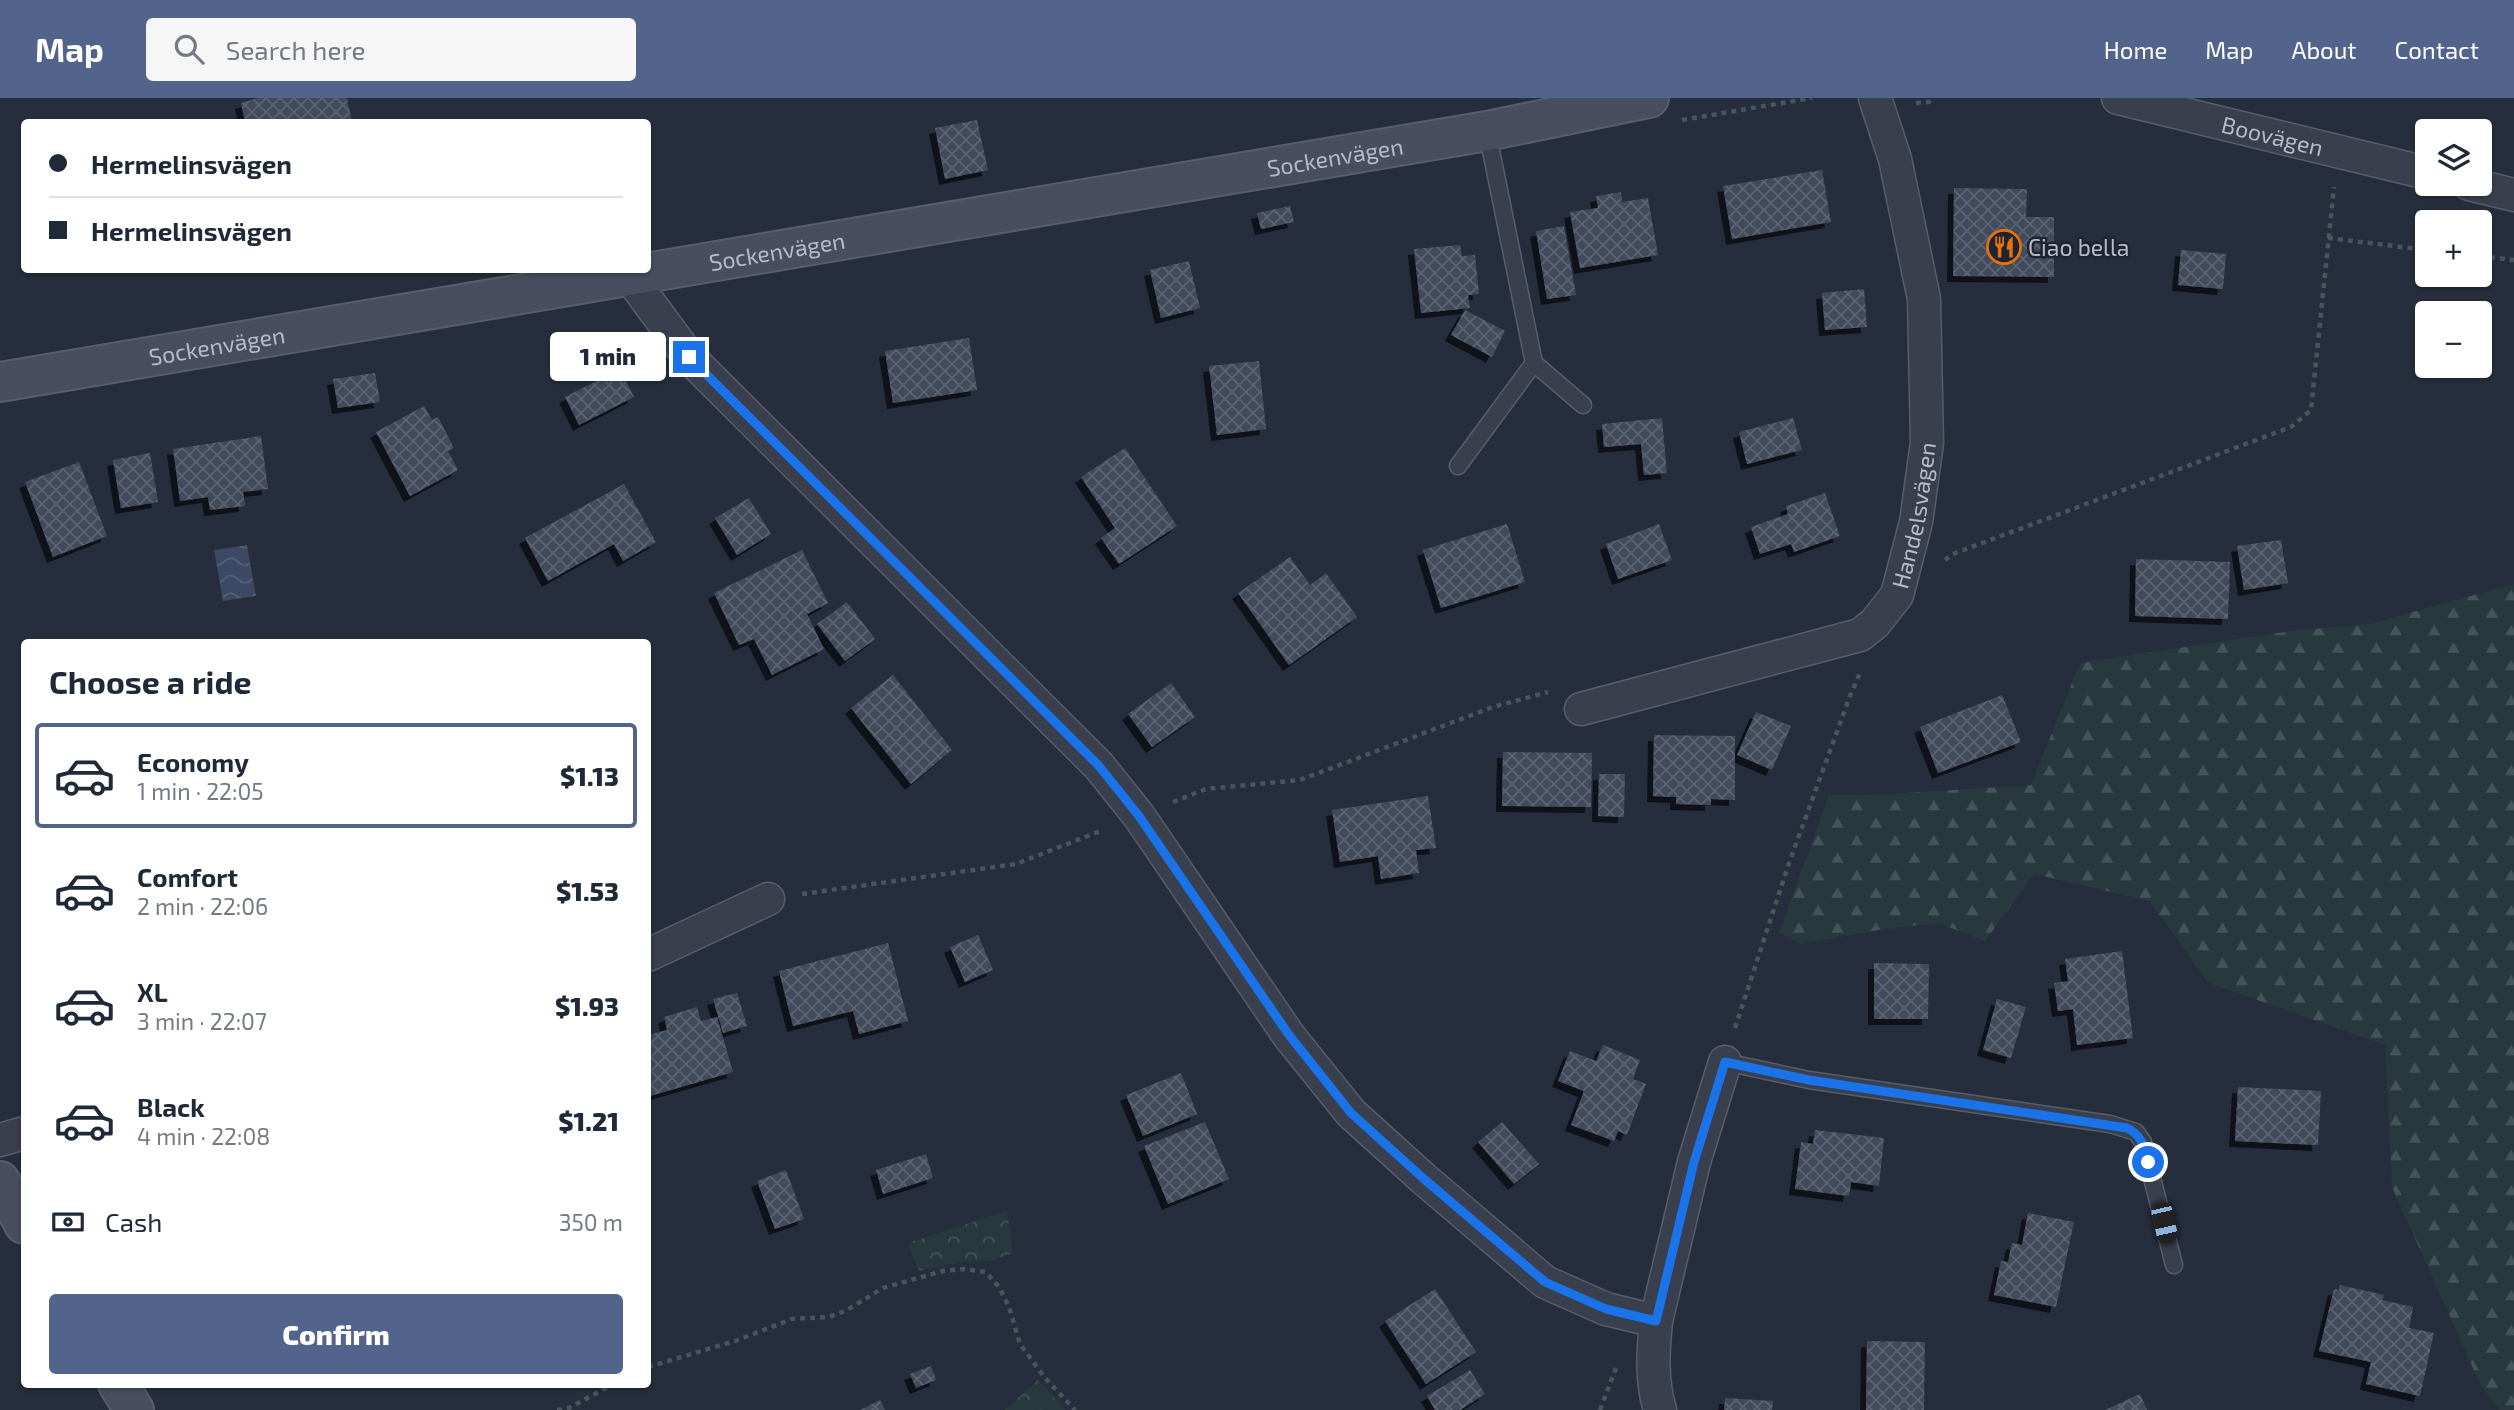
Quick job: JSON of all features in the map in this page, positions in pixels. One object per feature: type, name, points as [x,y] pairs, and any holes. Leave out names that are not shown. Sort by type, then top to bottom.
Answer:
[{"type":"street","name":"Sockenvägen","points":[[0,382],[1488,131],[1546,108],[1649,98]]},
{"type":"street","name":"Handelsvägen","points":[[1571,699],[1860,635],[1875,623],[1897,595],[1916,522],[1927,443],[1924,299],[1895,159],[1875,98]]},
{"type":"street","name":"Boovägen","points":[[2118,98],[2415,170]]},
{"type":"street","points":[[2492,190],[2514,195]]},
{"type":"street","points":[[630,277],[689,357],[1099,766],[1139,816],[1289,1035],[1351,1113],[1545,1282],[1606,1309],[1643,1318]]},
{"type":"street","points":[[651,954],[768,899]]},
{"type":"street","points":[[1660,1410],[1654,1390],[1652,1359],[1643,1318],[1725,1062]]},
{"type":"street","points":[[0,1140],[21,1134]]},
{"type":"street","points":[[0,1181],[21,1219]]},
{"type":"street","points":[[120,1388],[134,1410]]},
{"type":"lane","points":[[1488,131],[1534,363],[1583,405]]},
{"type":"lane","points":[[1458,466],[1534,363]]},
{"type":"lane","points":[[1725,1062],[1809,1080],[2127,1128],[2136,1132],[2143,1142],[2174,1265]]},
{"type":"path","points":[[1897,595],[1953,554],[2291,427],[2311,410],[2337,151]]},
{"type":"path","points":[[2328,238],[2415,249]]},
{"type":"path","points":[[2492,257],[2514,260]]},
{"type":"path","points":[[1725,1062],[1788,866],[1861,671]]},
{"type":"path","points":[[768,899],[1016,864],[1206,789],[1300,780],[1493,707],[1571,699]]},
{"type":"path","points":[[651,1366],[735,1341],[792,1320],[829,1317],[847,1310],[883,1288],[943,1271],[964,1269],[986,1272],[999,1287],[1020,1344],[1045,1378],[1075,1410]]},
{"type":"path","points":[[1600,1410],[1620,1357],[1643,1318]]},
{"type":"path","points":[[556,1410],[569,1408],[606,1388]]},
{"type":"green space","points":[[2514,584],[2514,1410],[2500,1410],[2480,1384],[2392,1187],[2385,1045],[2209,983],[2149,901],[2034,874],[1985,941],[1938,923],[1878,930],[1801,944],[1779,933],[1829,795],[1875,795],[2031,785],[2080,663],[2291,631],[2370,624]]},
{"type":"green space","points":[[1007,1211],[1013,1253],[990,1261],[961,1262],[919,1271],[908,1243]]},
{"type":"green space","points":[[1038,1380],[1066,1410],[1005,1410]]},
{"type":"water","points":[[247,545],[256,596],[223,601],[214,550]]},
{"type":"building","points":[[258,98],[347,98],[351,119],[244,119],[241,103]]},
{"type":"building","points":[[977,120],[988,170],[945,179],[935,128]]},
{"type":"building","points":[[1822,170],[1831,222],[1732,239],[1723,186]]},
{"type":"building","name":"Ciao bella","points":[[1954,188],[2027,189],[2026,217],[2054,217],[2054,277],[1953,276]]},
{"type":"building","points":[[1621,192],[1622,202],[1648,198],[1658,255],[1580,268],[1570,212],[1598,208],[1596,196]]},
{"type":"building","points":[[1290,206],[1294,222],[1261,229],[1257,213]]},
{"type":"building","points":[[1564,226],[1576,295],[1547,299],[1536,231]]},
{"type":"building","points":[[1460,245],[1462,256],[1475,255],[1479,294],[1468,295],[1470,308],[1421,313],[1414,249]]},
{"type":"building","points":[[2181,250],[2226,254],[2223,289],[2178,285]]},
{"type":"building","points":[[1189,261],[1200,308],[1161,318],[1150,270]]},
{"type":"building","points":[[1864,289],[1867,327],[1825,330],[1822,293]]},
{"type":"building","points":[[1465,310],[1505,331],[1492,357],[1451,335]]},
{"type":"building","points":[[969,338],[977,390],[893,403],[885,351]]},
{"type":"building","points":[[1259,361],[1266,429],[1217,435],[1209,366]]},
{"type":"building","points":[[620,369],[634,397],[579,425],[565,397]]},
{"type":"building","points":[[375,373],[380,402],[338,408],[333,379]]},
{"type":"building","points":[[424,406],[432,420],[438,417],[454,448],[448,451],[458,470],[410,496],[376,432]]},
{"type":"building","points":[[1662,418],[1667,473],[1644,475],[1641,444],[1604,447],[1602,424]]},
{"type":"building","points":[[1793,418],[1802,450],[1747,464],[1739,432]]},
{"type":"building","points":[[261,436],[268,489],[243,492],[245,506],[210,510],[208,497],[180,501],[173,449]]},
{"type":"building","points":[[1125,448],[1177,526],[1119,564],[1101,538],[1115,528],[1081,477]]},
{"type":"building","points":[[150,453],[158,502],[121,508],[113,460]]},
{"type":"building","points":[[79,462],[107,536],[53,557],[25,482]]},
{"type":"building","points":[[624,484],[656,542],[623,561],[614,544],[548,581],[525,538]]},
{"type":"building","points":[[1825,493],[1840,536],[1794,552],[1791,544],[1760,554],[1751,527],[1788,514],[1786,506]]},
{"type":"building","points":[[749,498],[771,534],[737,555],[715,518]]},
{"type":"building","points":[[1507,524],[1525,582],[1441,608],[1423,550]]},
{"type":"building","points":[[1659,524],[1672,560],[1618,579],[1606,544]]},
{"type":"building","points":[[2281,540],[2288,583],[2244,590],[2237,546]]},
{"type":"building","points":[[802,550],[828,603],[807,614],[824,649],[772,675],[754,639],[739,645],[714,593]]},
{"type":"building","points":[[1290,557],[1310,585],[1326,573],[1357,617],[1289,665],[1238,593]]},
{"type":"building","points":[[2136,559],[2230,562],[2228,619],[2135,616]]},
{"type":"building","points":[[847,602],[875,639],[845,661],[817,624]]},
{"type":"building","points":[[893,675],[952,750],[911,784],[851,708]]},
{"type":"building","points":[[1171,683],[1195,717],[1152,747],[1128,714]]},
{"type":"building","points":[[2002,695],[2021,742],[1938,773],[1920,727]]},
{"type":"building","points":[[1756,712],[1791,726],[1772,770],[1737,755]]},
{"type":"building","points":[[1654,735],[1735,736],[1735,800],[1711,799],[1711,805],[1676,804],[1676,797],[1653,796]]},
{"type":"building","points":[[1503,752],[1592,753],[1591,807],[1502,806]]},
{"type":"building","points":[[1599,774],[1625,774],[1624,817],[1598,816]]},
{"type":"building","points":[[1428,796],[1436,848],[1416,850],[1419,873],[1381,879],[1378,856],[1340,862],[1332,810]]},
{"type":"building","points":[[978,935],[993,970],[965,982],[950,947]]},
{"type":"building","points":[[888,943],[908,1021],[859,1034],[853,1011],[793,1026],[779,971]]},
{"type":"building","points":[[2122,951],[2133,1038],[2077,1045],[2073,1009],[2058,1011],[2054,983],[2068,981],[2065,959]]},
{"type":"building","points":[[1874,963],[1929,964],[1928,1019],[1874,1019]]},
{"type":"building","points":[[737,993],[747,1026],[723,1033],[713,999]]},
{"type":"building","points":[[1997,999],[2026,1007],[2011,1058],[1983,1050]]},
{"type":"building","points":[[697,1007],[701,1021],[717,1017],[733,1072],[651,1096],[651,1034],[667,1030],[664,1017]]},
{"type":"building","points":[[1603,1045],[1640,1060],[1633,1079],[1646,1084],[1627,1135],[1618,1131],[1614,1141],[1571,1125],[1584,1091],[1558,1081],[1570,1051],[1596,1061]]},
{"type":"building","points":[[1181,1073],[1197,1114],[1143,1136],[1126,1095]]},
{"type":"building","points":[[2238,1087],[2321,1091],[2318,1145],[2235,1141]]},
{"type":"building","points":[[1205,1122],[1229,1179],[1168,1204],[1144,1146]]},
{"type":"building","points":[[1502,1122],[1539,1164],[1514,1184],[1478,1142]]},
{"type":"building","points":[[1815,1130],[1884,1138],[1879,1186],[1851,1182],[1849,1196],[1795,1189],[1801,1142],[1813,1144]]},
{"type":"building","points":[[926,1154],[933,1178],[883,1194],[876,1170]]},
{"type":"building","points":[[786,1170],[804,1219],[775,1229],[757,1181]]},
{"type":"building","points":[[2028,1213],[2074,1222],[2056,1307],[1994,1295],[2001,1261],[2008,1262],[2012,1243],[2022,1245]]},
{"type":"building","points":[[2340,1285],[2384,1295],[2382,1300],[2413,1307],[2409,1328],[2434,1333],[2420,1396],[2366,1384],[2371,1362],[2319,1351],[2334,1289],[2339,1290]]},
{"type":"building","points":[[1435,1289],[1476,1352],[1426,1384],[1385,1321]]},
{"type":"building","points":[[1867,1341],[1925,1342],[1924,1410],[1866,1410]]},
{"type":"building","points":[[931,1366],[936,1380],[916,1388],[910,1374]]},
{"type":"building","points":[[1470,1370],[1485,1394],[1460,1410],[1435,1410],[1427,1396]]},
{"type":"building","points":[[2140,1394],[2147,1410],[2105,1410]]},
{"type":"building","points":[[1725,1398],[1773,1401],[1772,1410],[1724,1410]]},
{"type":"building","points":[[880,1400],[885,1410],[860,1410]]},
{"type":"place","name":"Ciao bella","points":[[2004,247]]},
{"type":"route","points":[[689,357],[1099,766],[1139,816],[1289,1035],[1351,1113],[1545,1282],[1606,1309],[1656,1321],[1694,1162],[1725,1062],[1809,1080],[2127,1128],[2136,1132],[2143,1142],[2148,1162]]}]
